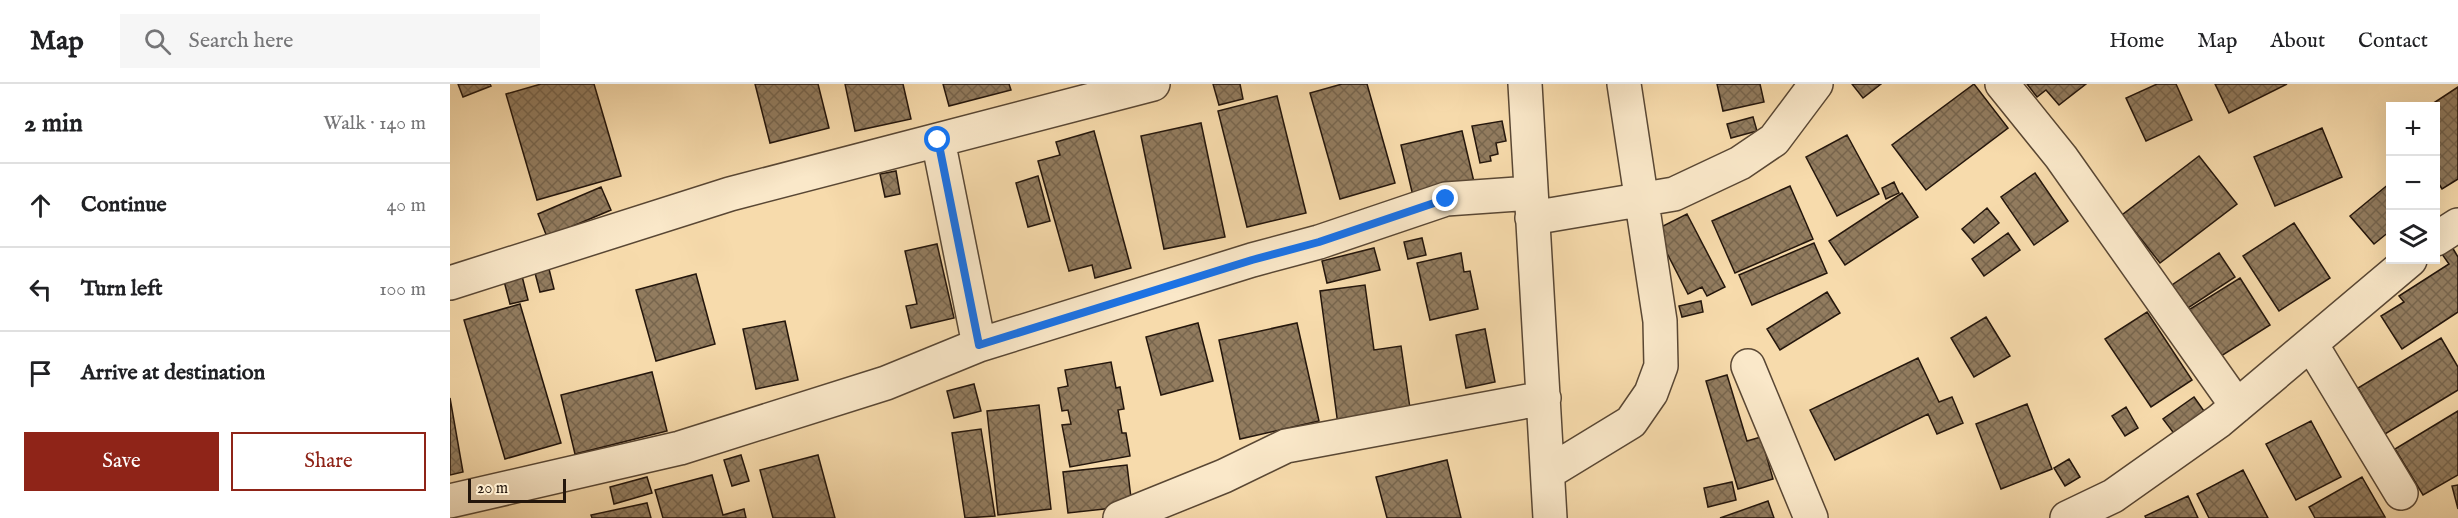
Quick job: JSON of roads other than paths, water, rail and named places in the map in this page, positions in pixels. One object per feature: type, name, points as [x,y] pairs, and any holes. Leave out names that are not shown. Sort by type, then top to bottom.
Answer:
[{"type":"street","points":[[450,283],[730,194],[1153,84]]},
{"type":"street","points":[[1525,84],[1550,518]]},
{"type":"street","points":[[1549,472],[1631,422],[1651,393],[1661,366],[1660,321],[1624,84]]},
{"type":"street","points":[[450,501],[680,448],[886,382],[979,345],[1252,260],[1319,242],[1446,199],[1531,206],[1641,200],[1674,194],[1740,163],[1774,140],[1816,84]]},
{"type":"street","points":[[2002,84],[2061,157],[2237,406]]},
{"type":"street","points":[[938,140],[979,345]]},
{"type":"street","points":[[2440,236],[2458,225]]},
{"type":"street","points":[[2067,518],[2114,495],[2219,421],[2405,264]]},
{"type":"street","points":[[2311,344],[2401,493]]},
{"type":"street","points":[[1748,366],[1811,518]]},
{"type":"street","points":[[1120,518],[1224,476],[1286,446],[1544,398]]}]
